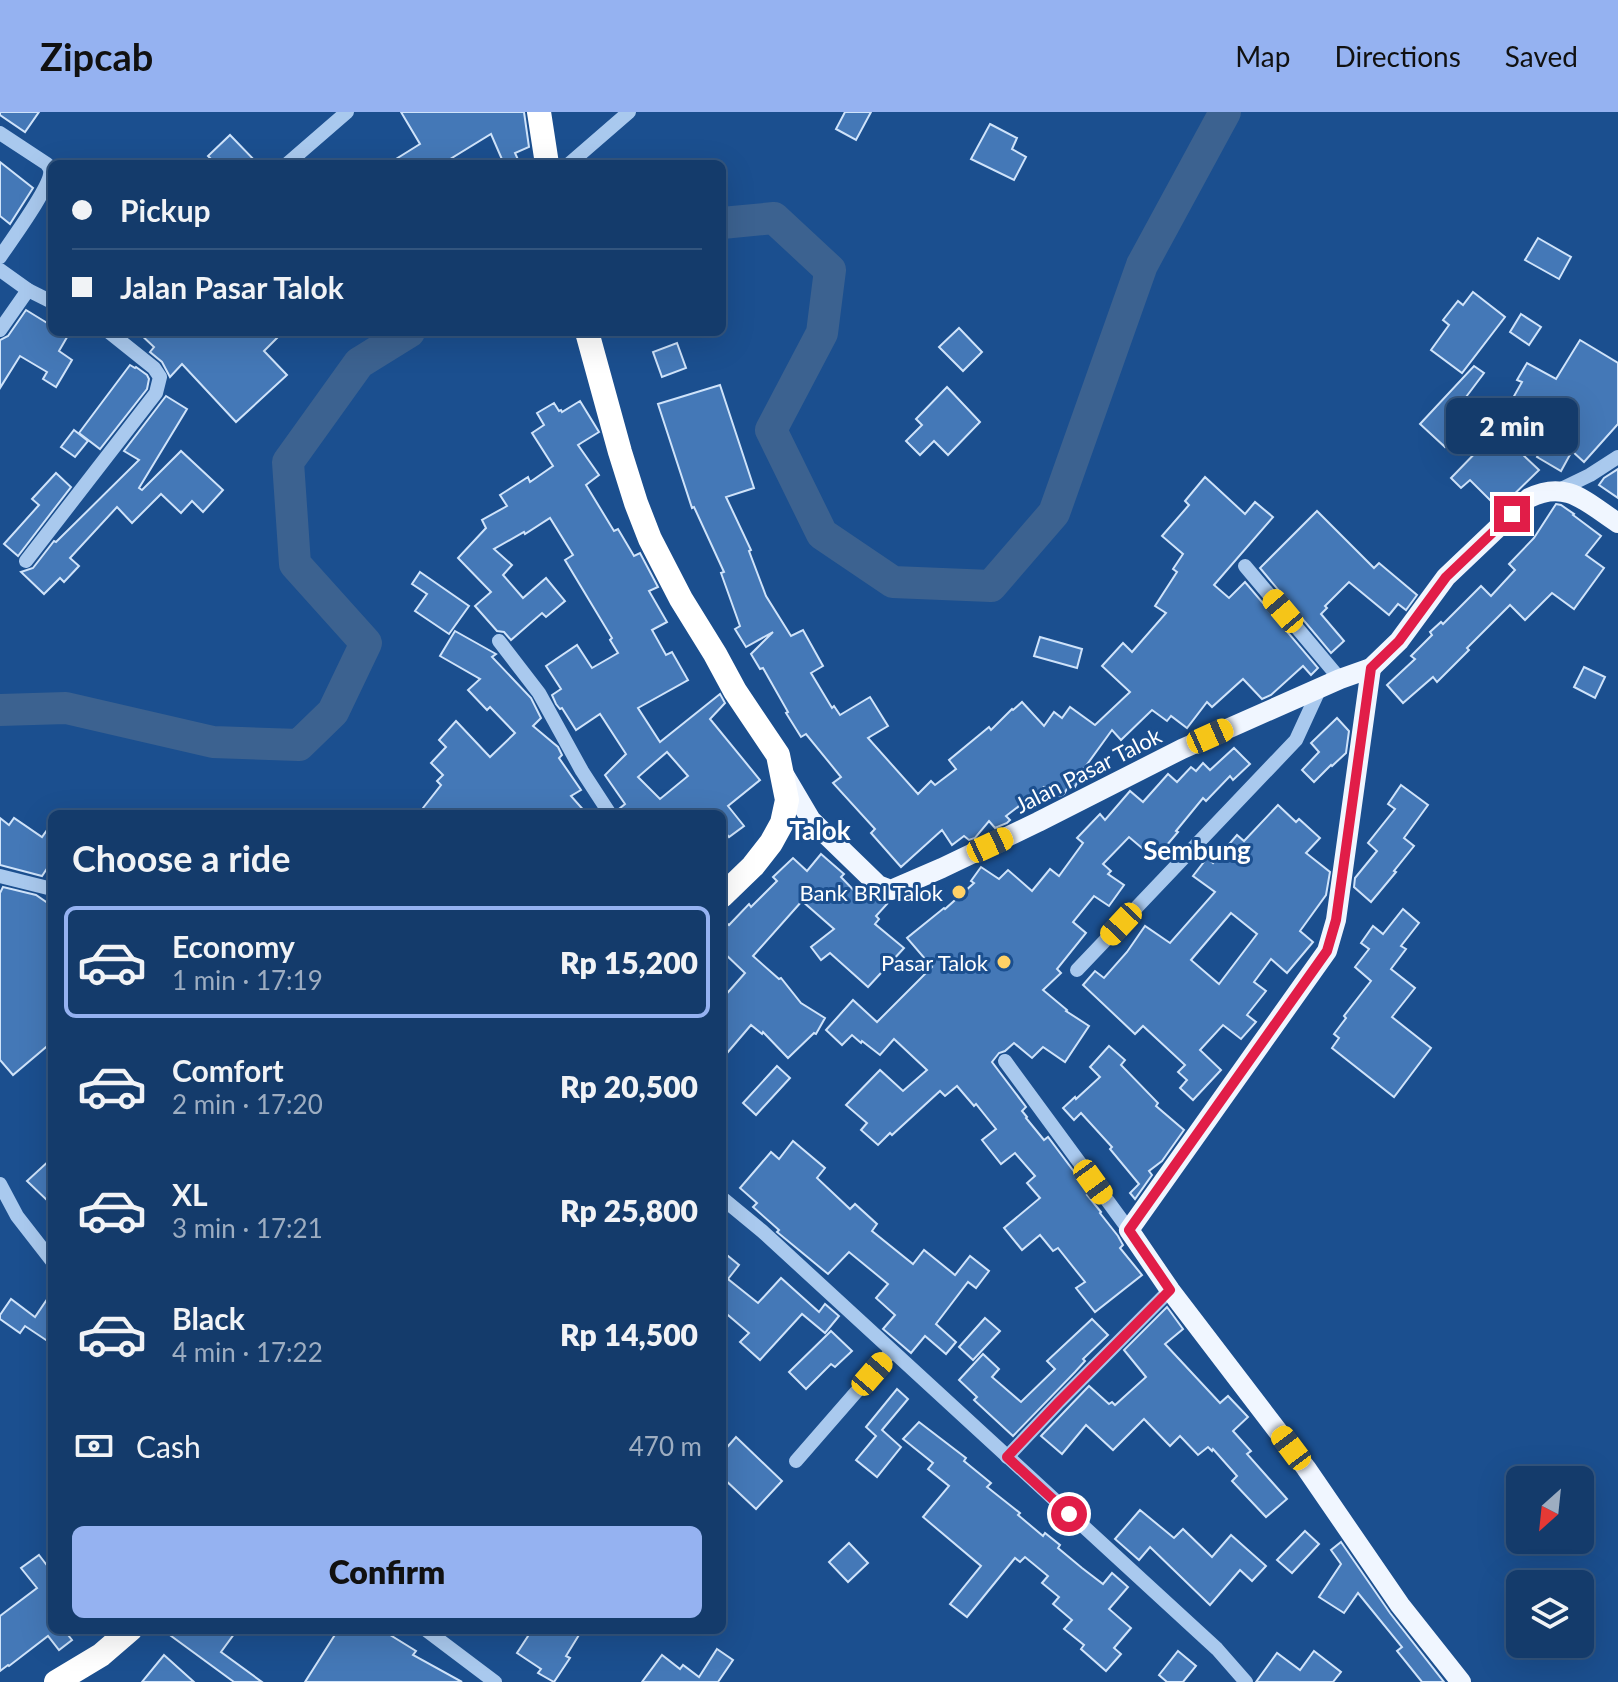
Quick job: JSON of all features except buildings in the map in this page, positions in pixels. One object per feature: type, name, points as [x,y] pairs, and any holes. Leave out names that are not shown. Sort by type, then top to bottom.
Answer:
[{"type":"highway","points":[[539,112],[546,160]]},
{"type":"highway","points":[[588,336],[620,452],[650,539],[735,691],[778,755],[787,800],[782,823],[753,866],[726,892]]},
{"type":"highway","points":[[56,1682],[86,1671],[125,1634]]},
{"type":"main road","points":[[1559,490],[1573,494],[1618,523]]},
{"type":"main road","name":"Jalan Pasar Talok","points":[[820,830],[878,885],[891,890],[942,868],[1182,749],[1371,668],[1399,641],[1446,577],[1479,545],[1529,498],[1541,492],[1559,490]]},
{"type":"main road","points":[[1371,668],[1336,920],[1327,951],[1129,1230],[1170,1290],[1306,1468],[1400,1605],[1461,1682]]},
{"type":"main road","points":[[781,770],[806,813],[820,830]]},
{"type":"main road","points":[[774,839],[792,830],[820,830]]},
{"type":"street","points":[[574,160],[629,112]]},
{"type":"street","points":[[291,160],[344,113]]},
{"type":"street","points":[[0,133],[48,166]]},
{"type":"street","points":[[0,257],[43,193],[48,180]]},
{"type":"street","points":[[0,270],[48,300]]},
{"type":"street","points":[[0,330],[28,290]]},
{"type":"street","points":[[26,561],[156,393],[160,377],[154,368],[114,336]]},
{"type":"street","points":[[1559,490],[1618,457]]},
{"type":"street","points":[[1245,566],[1340,679]]},
{"type":"street","points":[[499,641],[539,693],[607,810]]},
{"type":"street","points":[[1077,970],[1296,740],[1319,690]]},
{"type":"street","points":[[0,876],[48,888]]},
{"type":"street","points":[[1005,1061],[1129,1230]]},
{"type":"street","points":[[0,1184],[17,1216],[48,1256]]},
{"type":"street","points":[[726,1201],[1217,1649],[1246,1682]]},
{"type":"street","points":[[1007,1457],[1170,1290]]},
{"type":"street","points":[[796,1461],[891,1352]]},
{"type":"street","points":[[431,1634],[495,1682]]},
{"type":"waterway","points":[[726,223],[774,218],[830,270],[822,333],[771,430],[822,534],[893,582],[991,586],[1054,513],[1142,265],[1225,112]]},
{"type":"waterway","points":[[0,710],[66,708],[213,742],[299,745],[333,712],[366,643],[295,564],[288,462],[359,363],[403,336]]},
{"type":"place","name":"Bank BRI Talok","points":[[959,892]]},
{"type":"place","name":"Pasar Talok","points":[[1004,962]]},
{"type":"district","name":"Talok","points":[[820,830]]},
{"type":"district","name":"Sembung","points":[[1197,850]]},
{"type":"route","points":[[1069,1514],[1007,1457],[1170,1290],[1129,1230],[1327,951],[1336,920],[1371,668],[1399,641],[1446,577],[1512,514]]}]
